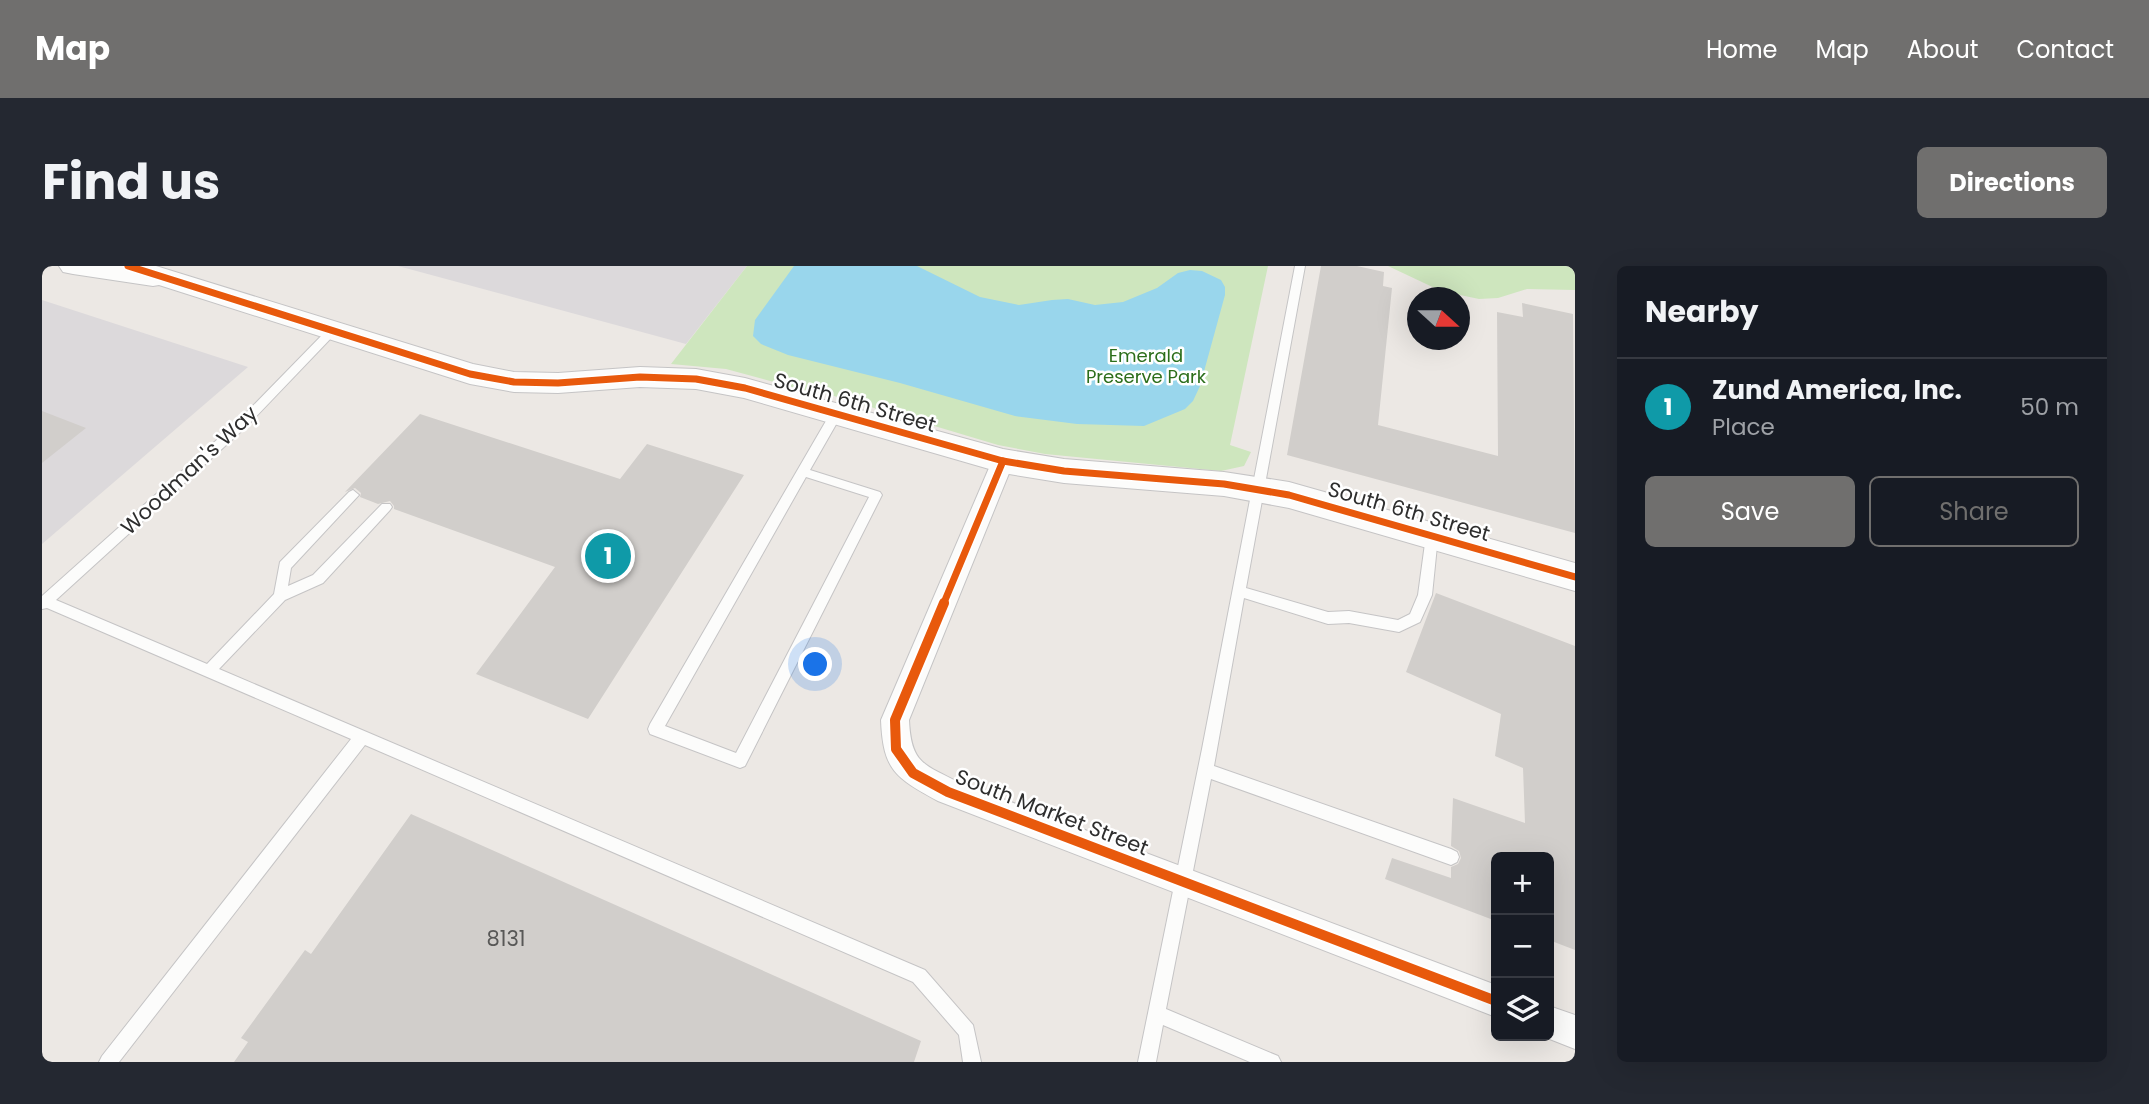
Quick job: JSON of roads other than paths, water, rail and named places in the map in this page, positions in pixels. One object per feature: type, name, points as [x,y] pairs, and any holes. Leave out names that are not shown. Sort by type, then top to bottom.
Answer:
[{"type":"street","name":"South 6th Street","points":[[73,266],[169,280]]},
{"type":"street","name":"South 6th Street","points":[[128,266],[470,374],[513,382],[558,383],[640,377],[696,379],[746,388],[1003,461],[1064,471],[1256,489],[1289,495],[1575,577]]},
{"type":"street","name":"South Market Street","points":[[1003,461],[895,720],[896,749],[913,774],[948,792],[1491,999]]},
{"type":"street","points":[[1554,1024],[1575,1032]]},
{"type":"lane","points":[[1147,1062],[1300,266]]},
{"type":"lane","name":"Woodman's Way","points":[[43,602],[242,424],[331,332]]},
{"type":"lane","points":[[803,472],[876,495],[740,761],[655,729],[836,414]]},
{"type":"lane","points":[[280,596],[285,566],[353,495]]},
{"type":"lane","points":[[209,671],[280,596],[318,579],[386,507]]},
{"type":"lane","points":[[1239,591],[1328,618],[1349,617],[1399,626],[1415,618],[1425,595],[1432,536]]},
{"type":"lane","points":[[43,602],[919,976],[967,1031],[972,1062]]},
{"type":"lane","points":[[108,1062],[362,737]]},
{"type":"lane","points":[[1205,770],[1451,857]]},
{"type":"lane","points":[[1156,1013],[1272,1062]]},
{"type":"water","points":[[794,266],[917,266],[980,297],[1019,305],[1068,299],[1095,305],[1123,302],[1157,288],[1178,273],[1190,270],[1202,271],[1221,280],[1225,295],[1200,386],[1193,401],[1185,409],[1144,426],[1077,424],[1015,416],[788,355],[761,344],[753,336],[755,320]]},
{"type":"place","name":"Zund America, Inc.","points":[[608,556]]},
{"type":"park label","name":"Emerald Preserve Park","points":[[1146,365]]}]
